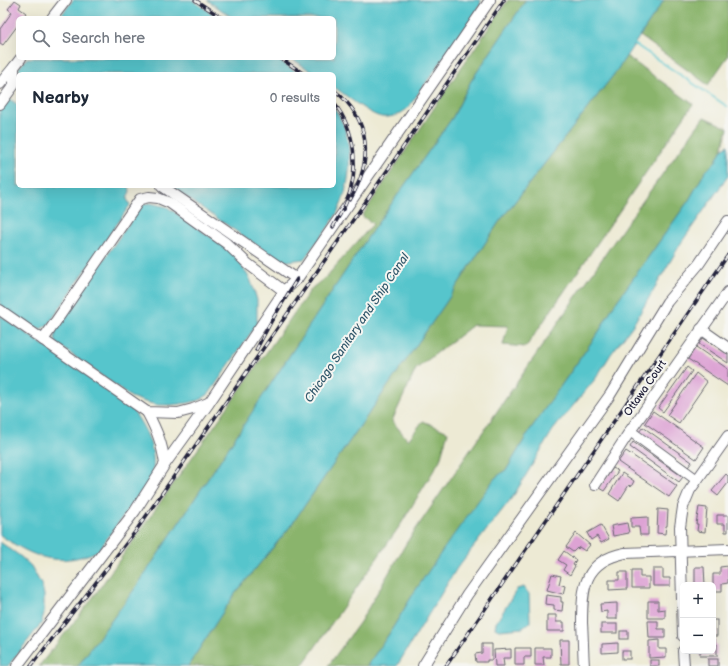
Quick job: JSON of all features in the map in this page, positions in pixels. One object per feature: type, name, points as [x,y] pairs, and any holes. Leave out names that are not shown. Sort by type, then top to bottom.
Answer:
[{"type":"street","points":[[54,16],[66,0]]},
{"type":"street","points":[[17,666],[131,517],[165,464],[209,403],[284,290],[297,279],[490,0]]},
{"type":"street","points":[[0,84],[19,60]]},
{"type":"street","points":[[0,104],[16,86],[14,67]]},
{"type":"street","points":[[165,188],[297,279]]},
{"type":"street","points":[[43,340],[140,199],[149,197],[158,198],[170,203],[226,243],[248,264],[284,290]]},
{"type":"street","points":[[423,666],[467,596],[610,395],[667,302],[699,264],[728,221]]},
{"type":"street","name":"Ottawa Court","points":[[697,480],[630,431],[728,292]]},
{"type":"street","points":[[0,310],[147,412],[162,446],[165,464]]},
{"type":"street","points":[[701,329],[728,348]]},
{"type":"street","points":[[147,412],[178,413],[209,403]]},
{"type":"street","points":[[595,485],[630,431]]},
{"type":"street","points":[[682,618],[680,527],[683,507],[686,498],[697,480],[724,449],[728,436]]},
{"type":"street","points":[[584,666],[582,600],[586,582],[592,571],[604,560],[618,554],[631,552],[728,549]]},
{"type":"street","points":[[684,654],[684,666]]},
{"type":"green space","points":[[508,0],[526,0],[471,81],[453,117],[370,234],[139,583],[78,666],[39,666],[89,603],[312,288],[326,277],[373,224],[362,216]]},
{"type":"green space","points":[[664,0],[728,0],[728,56],[708,85],[640,36]]},
{"type":"green space","points":[[626,56],[693,104],[526,347],[503,345],[508,326],[473,325],[416,369],[392,421],[408,440],[423,421],[448,432],[440,460],[401,524],[302,666],[188,666],[234,595],[289,528],[445,304],[499,222],[615,73]]},
{"type":"green space","points":[[704,117],[728,128],[722,149],[716,161],[705,172],[689,200],[612,308],[600,330],[530,430],[507,469],[495,478],[415,591],[389,634],[367,666],[328,666],[360,622],[407,542],[626,224]]},
{"type":"water","points":[[73,0],[192,0],[215,16],[61,16]]},
{"type":"water","points":[[207,0],[481,0],[480,6],[475,14],[408,108],[389,117],[382,117],[371,113],[336,88],[336,72],[312,72],[294,60],[336,60],[336,16],[230,16]]},
{"type":"water","name":"Chicago Sanitary and Ship Canal","points":[[526,0],[664,0],[615,73],[499,222],[445,304],[289,528],[234,595],[188,666],[78,666],[139,583],[370,234],[453,117],[471,81]]},
{"type":"water","points":[[25,60],[279,60],[296,72],[20,72],[19,68]]},
{"type":"water","points":[[10,99],[16,104],[16,188],[129,188],[130,191],[127,199],[130,205],[49,324],[41,329],[32,328],[0,308],[0,111]]},
{"type":"water","points":[[336,112],[344,126],[349,154],[348,176],[344,197],[328,228],[304,259],[281,262],[173,188],[336,188]]},
{"type":"water","points":[[728,145],[728,176],[681,243],[633,325],[611,354],[596,378],[553,430],[514,495],[457,568],[397,666],[367,666],[447,544],[495,478],[507,469],[530,430],[600,330],[612,308],[689,200],[705,172],[716,161],[722,149]]},
{"type":"water","points":[[150,203],[167,207],[228,249],[237,258],[250,279],[257,300],[257,324],[209,394],[200,400],[188,403],[157,405],[131,397],[56,343],[56,329],[138,210],[144,204]]},
{"type":"water","points":[[0,315],[126,402],[144,428],[148,437],[153,456],[152,477],[98,551],[71,559],[47,558],[24,550],[0,535]]},
{"type":"water","points":[[0,542],[31,566],[42,586],[44,595],[44,613],[41,624],[8,666],[0,666]]},
{"type":"water","points":[[524,587],[529,594],[530,622],[523,628],[499,630],[495,628],[496,623],[517,589]]},
{"type":"building","points":[[15,0],[21,4],[19,8],[26,13],[24,16],[16,16],[16,28],[3,45],[0,43],[0,29],[12,12],[8,9]]},
{"type":"building","points":[[703,338],[728,354],[728,363],[699,344]]},
{"type":"building","points":[[696,347],[728,369],[728,386],[688,359]]},
{"type":"building","points":[[687,367],[692,371],[663,412],[658,408]]},
{"type":"building","points":[[696,373],[707,382],[679,423],[667,415]]},
{"type":"building","points":[[653,411],[704,447],[696,459],[645,423]]},
{"type":"building","points":[[643,427],[692,462],[688,467],[639,432]]},
{"type":"building","points":[[633,442],[683,477],[679,482],[630,447]]},
{"type":"building","points":[[626,451],[677,486],[669,497],[618,462]]},
{"type":"building","points":[[613,468],[618,471],[604,491],[599,488]]},
{"type":"building","points":[[622,473],[634,481],[631,487],[629,485],[619,501],[609,494]]},
{"type":"building","points":[[726,474],[728,476],[728,483],[718,496],[712,491]]},
{"type":"building","points":[[699,507],[707,508],[705,532],[697,531],[698,524],[696,524]]},
{"type":"building","points":[[658,509],[668,510],[665,534],[657,533]]},
{"type":"building","points":[[717,515],[728,515],[728,532],[725,532],[725,524],[717,524]]},
{"type":"building","points":[[648,517],[648,535],[640,535],[639,527],[631,527],[631,518]]},
{"type":"building","points":[[627,523],[629,533],[613,536],[611,526]]},
{"type":"building","points":[[601,525],[609,539],[601,543],[597,536],[591,540],[587,533]]},
{"type":"building","points":[[576,533],[590,545],[585,551],[579,547],[573,552],[566,547]]},
{"type":"building","points":[[564,551],[576,560],[573,565],[575,566],[570,575],[563,570],[566,565],[558,560]]},
{"type":"building","points":[[728,566],[728,583],[722,584],[722,591],[716,591],[716,582],[713,582],[713,574],[720,574],[720,567]]},
{"type":"building","points":[[695,567],[704,567],[705,582],[695,582]]},
{"type":"building","points":[[653,569],[663,569],[663,578],[670,578],[670,586],[653,586]]},
{"type":"building","points":[[632,570],[640,570],[640,577],[649,577],[649,588],[632,588]]},
{"type":"building","points":[[619,572],[627,572],[627,589],[609,590],[609,580],[619,580]]},
{"type":"building","points":[[552,574],[561,576],[559,584],[565,586],[563,594],[547,590]]},
{"type":"building","points":[[546,595],[561,597],[561,602],[563,602],[562,611],[554,610],[554,605],[545,604]]},
{"type":"building","points":[[648,601],[658,601],[658,610],[665,609],[665,618],[648,618]]},
{"type":"building","points":[[617,603],[617,619],[607,619],[607,611],[601,612],[600,604]]},
{"type":"building","points":[[547,615],[556,615],[556,622],[564,622],[564,631],[547,631]]},
{"type":"building","points":[[716,620],[717,620],[716,636]]},
{"type":"building","points":[[648,621],[658,621],[658,629],[665,629],[665,638],[649,638]]},
{"type":"building","points":[[601,624],[617,624],[617,633],[601,633]]},
{"type":"building","points":[[620,631],[628,631],[628,639],[620,639]]},
{"type":"building","points":[[560,640],[569,640],[569,664],[561,664]]},
{"type":"building","points":[[659,640],[659,649],[666,649],[666,657],[649,658],[649,641]]},
{"type":"building","points":[[618,643],[618,652],[602,653],[602,644]]},
{"type":"building","points":[[482,644],[492,644],[492,660],[487,660],[487,662],[476,662],[475,654],[482,653]]},
{"type":"building","points":[[717,644],[717,656],[700,656],[700,654],[716,654]]},
{"type":"building","points":[[515,648],[531,648],[531,657],[524,657],[524,665],[515,665]]},
{"type":"building","points":[[535,648],[551,648],[551,657],[543,657],[544,665],[535,665]]},
{"type":"building","points":[[511,649],[511,658],[503,658],[504,666],[495,666],[494,650]]},
{"type":"building","points":[[622,651],[630,651],[630,659],[622,659]]},
{"type":"building","points":[[708,659],[718,659],[718,666],[708,666]]},
{"type":"building","points":[[650,660],[659,660],[659,666],[650,666]]},
{"type":"waterway","points":[[633,43],[728,107]]},
{"type":"railway","points":[[195,0],[219,16]]},
{"type":"railway","points":[[31,666],[135,532],[369,197],[504,0]]},
{"type":"railway","points":[[283,60],[301,72]]},
{"type":"railway","points":[[336,92],[347,102],[356,114],[362,128],[365,142],[363,171],[350,200]]},
{"type":"railway","points":[[333,227],[345,206],[353,177],[354,164],[354,151],[351,138],[347,126],[336,106]]},
{"type":"railway","points":[[446,666],[728,255]]},
{"type":"railway","points":[[256,350],[297,279]]}]
